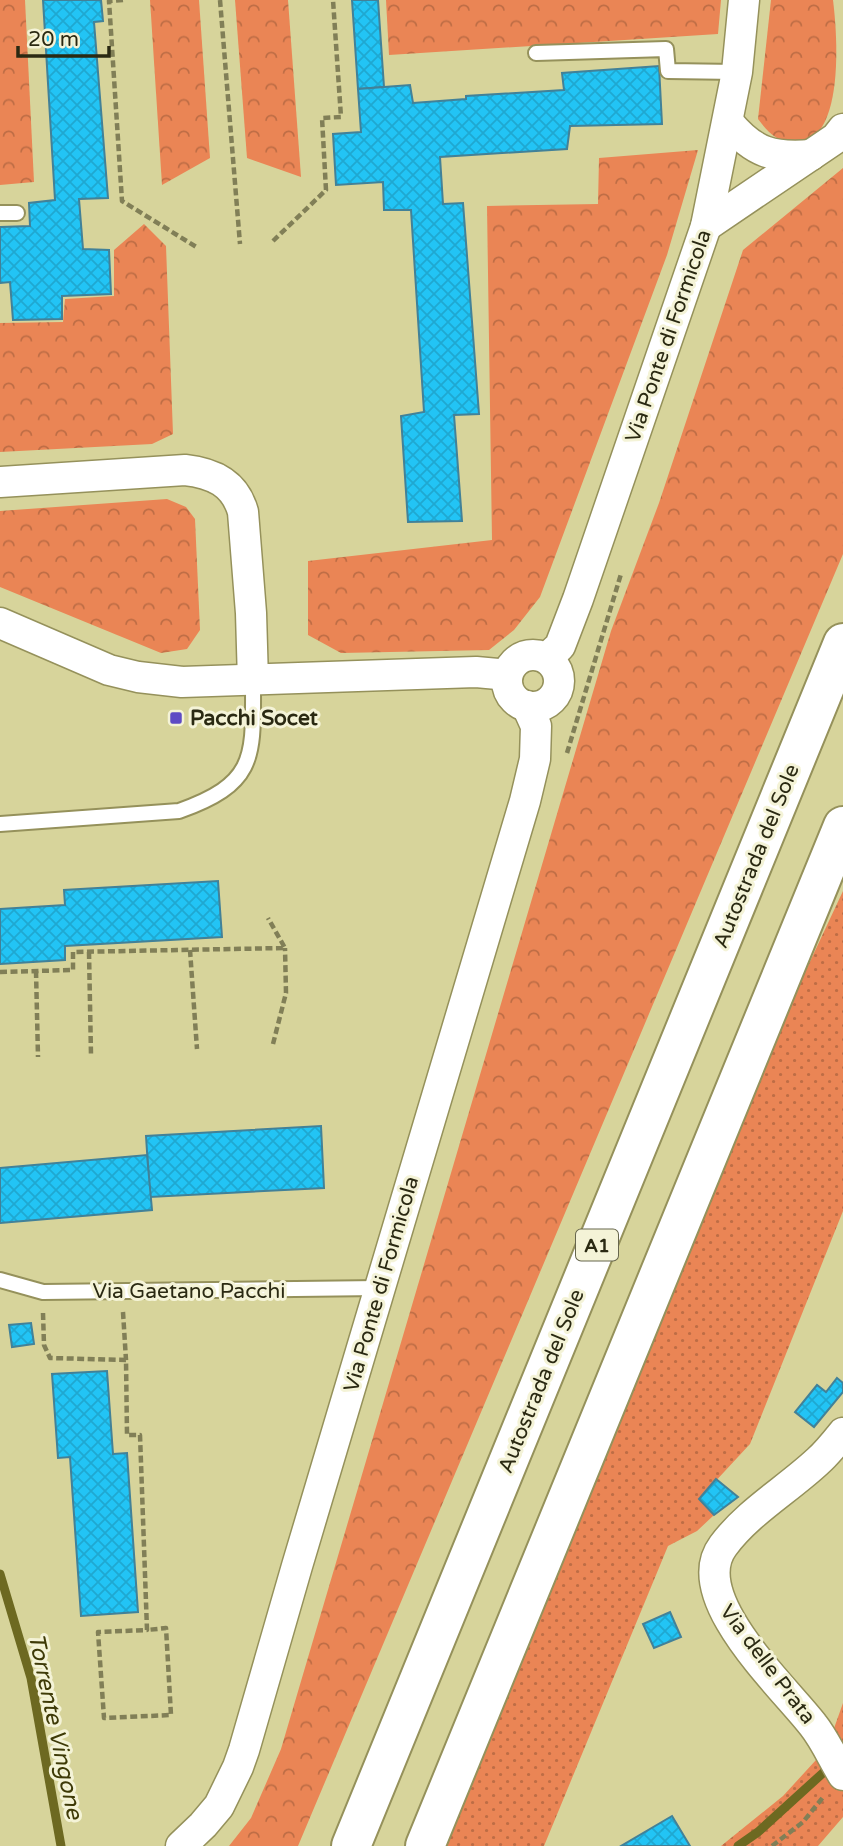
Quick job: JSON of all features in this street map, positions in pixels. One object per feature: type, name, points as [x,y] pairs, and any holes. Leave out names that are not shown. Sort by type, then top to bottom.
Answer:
[{"type":"highway","name":"Autostrada del Sole","points":[[351,1846],[843,643]]},
{"type":"highway","points":[[425,1846],[843,826]]},
{"type":"street","name":"Via Ponte di Formicola","points":[[547,659],[559,646],[578,599],[706,226],[729,123],[744,0]]},
{"type":"street","points":[[729,123],[742,139],[756,148],[779,156],[811,155]]},
{"type":"street","points":[[706,226],[836,138],[843,129]]},
{"type":"street","points":[[0,482],[185,470],[211,475],[226,486],[240,503],[243,512],[253,681]]},
{"type":"street","points":[[0,623],[109,670],[138,677],[182,682],[476,671],[507,677],[511,666],[525,656],[539,655],[547,659],[559,674],[556,694],[545,704],[527,706]]},
{"type":"street","name":"Via Ponte di Formicola","points":[[181,1846],[219,1806],[239,1768],[525,801],[535,759],[536,726],[527,706],[513,698],[507,687],[507,677]]},
{"type":"street","name":"Via delle Prata","points":[[842,1774],[814,1727],[727,1618],[715,1591],[714,1569],[721,1548],[753,1515],[818,1461],[843,1433]]},
{"type":"lane","points":[[536,53],[666,50],[668,71],[737,72]]},
{"type":"lane","points":[[0,213],[17,213]]},
{"type":"lane","points":[[0,824],[179,811],[208,801],[227,790],[247,763],[253,742],[253,681]]},
{"type":"lane","name":"Via Gaetano Pacchi","points":[[0,1280],[43,1292],[379,1288]]},
{"type":"path","points":[[123,0],[109,1],[122,201],[198,248]]},
{"type":"path","points":[[219,0],[240,244]]},
{"type":"path","points":[[273,241],[326,190],[322,118],[341,117],[333,0]]},
{"type":"path","points":[[268,918],[285,948],[286,993],[273,1044]]},
{"type":"path","points":[[0,972],[73,970],[73,952],[285,948]]},
{"type":"path","points":[[190,950],[197,1048]]},
{"type":"path","points":[[89,952],[90,1055]]},
{"type":"path","points":[[36,971],[38,1058]]},
{"type":"path","points":[[122,1291],[127,1435],[140,1435],[148,1630]]},
{"type":"path","points":[[43,1292],[44,1345],[50,1358],[126,1360]]},
{"type":"path","points":[[166,1629],[171,1715],[104,1718],[98,1632],[148,1630],[166,1629]]},
{"type":"path","points":[[772,1846],[803,1822],[842,1774]]},
{"type":"green space","points":[[0,0],[25,0],[34,182],[0,185]]},
{"type":"green space","points":[[150,0],[199,0],[210,158],[162,185]]},
{"type":"green space","points":[[235,0],[288,0],[301,177],[247,158]]},
{"type":"green space","points":[[386,0],[721,0],[718,34],[389,55]]},
{"type":"green space","points":[[771,0],[833,0],[836,60],[831,103],[825,122],[815,135],[802,143],[782,141],[758,119]]},
{"type":"green space","points":[[698,150],[667,255],[540,597],[514,630],[489,650],[341,653],[308,635],[308,561],[492,540],[487,206],[598,204],[599,158]]},
{"type":"green space","points":[[843,168],[843,554],[298,1846],[229,1846],[251,1818],[281,1749],[611,631],[659,503],[743,250]]},
{"type":"green space","points":[[144,224],[166,246],[173,434],[152,444],[0,452],[0,323],[63,322],[65,299],[114,296],[114,250]]},
{"type":"green space","points":[[167,499],[186,507],[195,519],[200,630],[187,649],[161,653],[0,587],[0,511]]},
{"type":"green space","points":[[843,891],[843,1211],[750,1444],[699,1499],[714,1515],[697,1531],[668,1546],[544,1846],[425,1846],[632,1342]]},
{"type":"green space","points":[[843,1703],[843,1817],[818,1846],[721,1846],[783,1796],[827,1748]]},
{"type":"building","points":[[43,0],[101,0],[103,21],[94,22],[108,198],[79,199],[83,249],[109,250],[111,294],[62,296],[62,319],[13,320],[10,282],[0,283],[0,227],[30,226],[29,203],[55,200]]},
{"type":"building","points":[[352,0],[378,0],[384,87],[358,89]]},
{"type":"building","points":[[659,66],[662,124],[570,126],[567,149],[440,157],[443,204],[463,203],[479,414],[454,415],[462,521],[408,522],[401,416],[424,412],[411,210],[384,210],[383,182],[336,185],[333,134],[361,132],[358,89],[410,85],[413,103],[466,99],[466,96],[564,90],[562,73]]},
{"type":"building","points":[[218,881],[222,937],[65,946],[65,960],[0,964],[0,909],[65,905],[64,890]]},
{"type":"building","points":[[321,1126],[324,1188],[150,1197],[146,1136]]},
{"type":"building","points":[[147,1155],[152,1210],[0,1223],[0,1168]]},
{"type":"building","points":[[31,1323],[34,1344],[12,1347],[9,1325]]},
{"type":"building","points":[[107,1371],[113,1454],[127,1453],[138,1612],[81,1616],[70,1457],[58,1458],[52,1374]]},
{"type":"building","points":[[837,1378],[843,1383],[843,1392],[814,1427],[795,1412],[817,1385],[826,1392]]},
{"type":"building","points":[[716,1479],[738,1497],[714,1515],[699,1499]]},
{"type":"building","points":[[670,1612],[681,1637],[654,1648],[643,1624]]},
{"type":"building","points":[[672,1816],[690,1846],[621,1846]]},
{"type":"waterway","name":"Torrente Vingone","points":[[0,1574],[31,1678],[61,1846]]},
{"type":"waterway","points":[[738,1846],[758,1832],[824,1772],[830,1761]]},
{"type":"place","name":"Pacchi Socet","points":[[176,718]]}]
